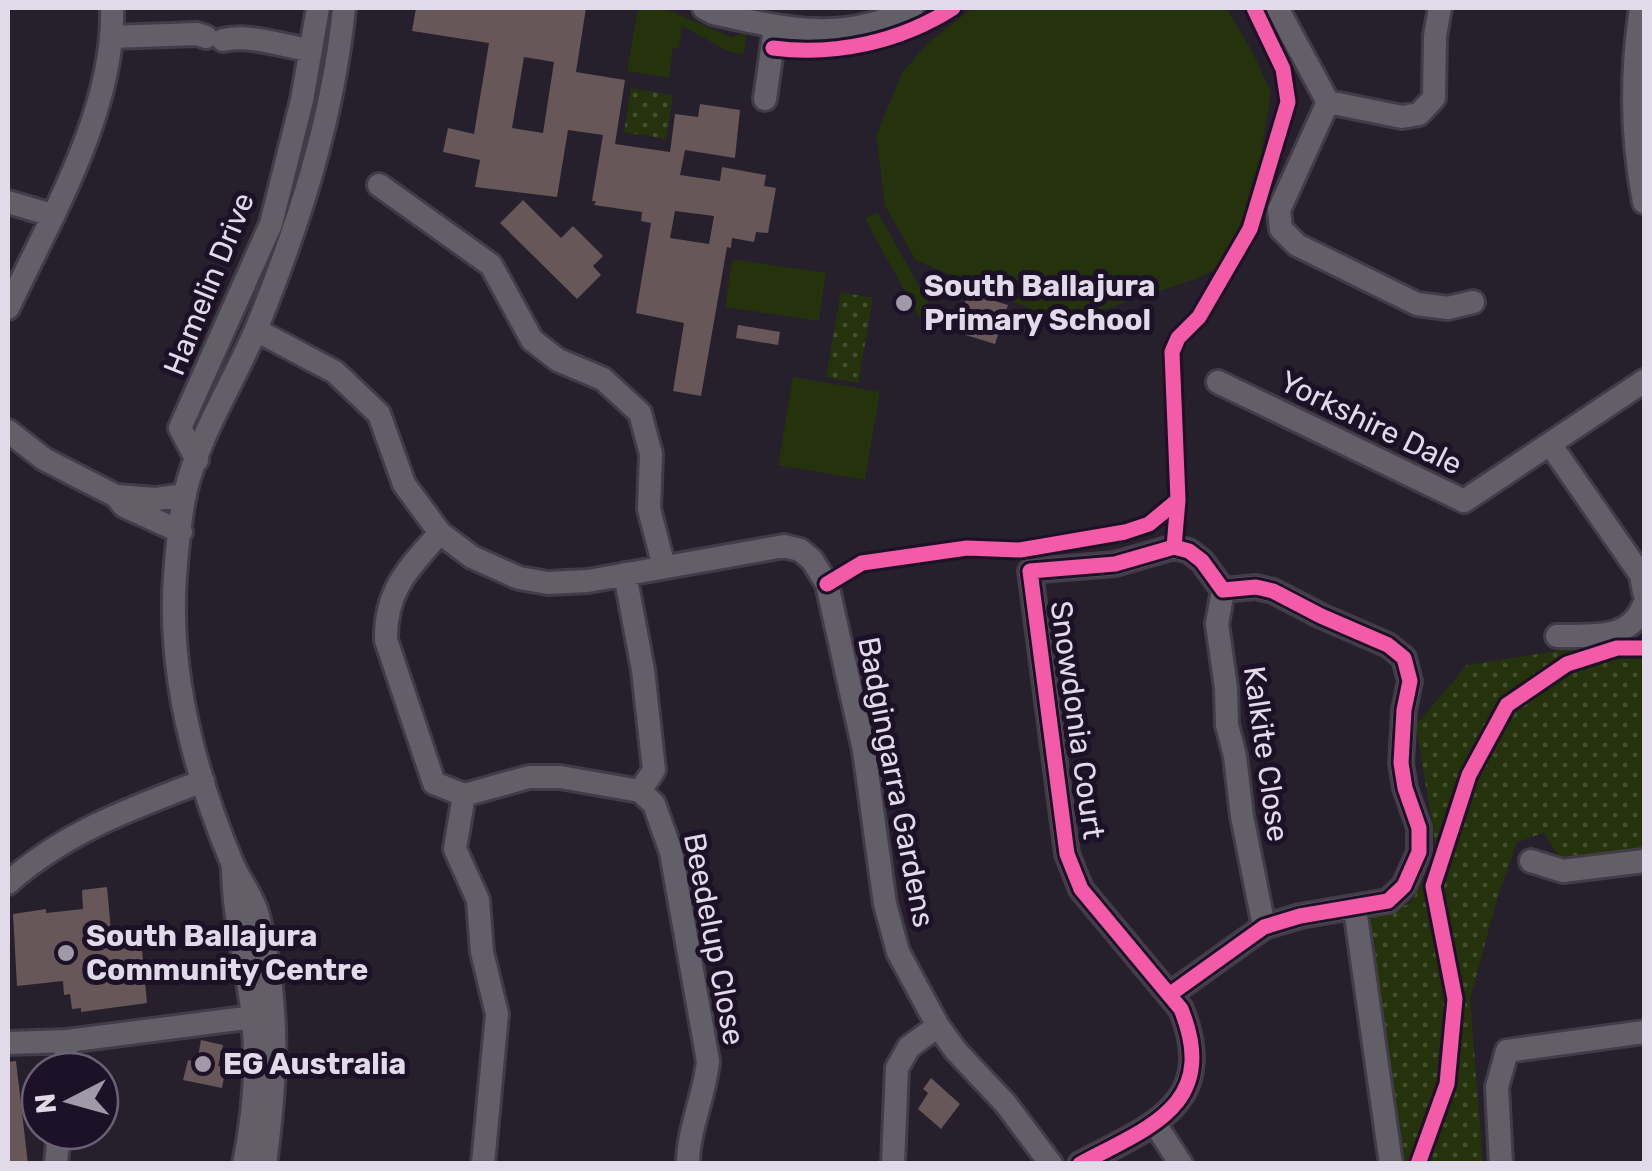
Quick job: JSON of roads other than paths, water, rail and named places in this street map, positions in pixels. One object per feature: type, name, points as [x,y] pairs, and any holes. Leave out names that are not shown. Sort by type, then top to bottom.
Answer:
[{"type":"street","points":[[8,308],[52,215],[105,85],[112,8]]},
{"type":"street","name":"Hamelin Drive","points":[[196,460],[180,428],[271,224],[318,8]]},
{"type":"street","name":"Hamelin Drive","points":[[265,1164],[276,1072],[275,1007],[252,894],[233,866],[203,781],[179,677],[175,578],[185,495],[196,460],[256,330],[315,169],[331,100],[344,8]]},
{"type":"street","points":[[704,8],[775,28],[829,32],[888,21],[912,8]]},
{"type":"street","points":[[1277,8],[1328,102]]},
{"type":"street","points":[[1328,102],[1402,117],[1420,114],[1434,98],[1435,36],[1440,8]]},
{"type":"street","points":[[1641,8],[1632,90],[1637,166],[1644,202]]},
{"type":"street","points":[[765,98],[775,28]]},
{"type":"street","points":[[111,37],[246,35],[270,44],[311,50]]},
{"type":"street","points":[[1328,102],[1279,210],[1281,229],[1297,245],[1416,304],[1448,308],[1473,302]]},
{"type":"street","points":[[379,185],[491,265],[532,340],[558,360],[603,379],[640,413],[651,454],[648,509],[664,567]]},
{"type":"street","points":[[8,202],[52,215]]},
{"type":"street","name":"Badgingarra Gardens","points":[[256,330],[336,372],[379,414],[404,484],[440,533],[472,557],[534,582],[562,583],[784,546],[800,550],[821,572],[827,584],[864,750],[885,904],[898,952],[938,1026],[1006,1104],[1050,1164]]},
{"type":"street","name":"Yorkshire Dale","points":[[1218,382],[1464,501],[1644,381]]},
{"type":"street","points":[[8,431],[44,458],[116,496],[124,506],[181,532]]},
{"type":"street","points":[[1550,444],[1641,575],[1644,592]]},
{"type":"street","points":[[116,496],[156,499],[185,495]]},
{"type":"street","points":[[440,533],[399,579],[386,617],[386,640],[434,784],[464,795],[502,783],[544,777],[640,792],[654,770],[643,670],[625,574]]},
{"type":"street","name":"Snowdonia Court","points":[[1080,1164],[1155,1124],[1179,1102],[1190,1070],[1189,1030],[1181,1010],[1081,889],[1073,873],[1067,854],[1030,571],[1114,564],[1174,547],[1190,551],[1202,561],[1223,590]]},
{"type":"street","points":[[1169,995],[1264,927],[1300,916],[1377,906],[1396,895],[1411,876],[1419,852],[1419,828],[1401,763],[1410,672],[1404,658],[1388,645],[1273,591],[1256,587],[1223,590]]},
{"type":"street","name":"Kalkite Close","points":[[1223,590],[1216,624],[1226,688],[1226,725],[1264,927]]},
{"type":"street","points":[[1557,636],[1615,634],[1634,622],[1644,604]]},
{"type":"street","points":[[8,883],[38,856],[104,818],[203,781]]},
{"type":"street","name":"Beedelup Close","points":[[640,792],[654,804],[672,852],[708,1060],[688,1164]]},
{"type":"street","points":[[464,795],[455,850],[478,900],[482,952],[496,1014],[483,1164]]},
{"type":"street","points":[[1532,861],[1564,871],[1644,861]]},
{"type":"street","name":"Hamelin Drive","points":[[233,866],[233,901],[253,1018],[254,1103],[244,1164]]},
{"type":"street","points":[[1355,909],[1391,1164]]},
{"type":"street","points":[[8,1043],[67,1040],[253,1018]]},
{"type":"street","points":[[893,1164],[897,1068],[909,1047],[938,1026]]},
{"type":"street","points":[[1502,1164],[1497,1086],[1507,1051],[1644,1032]]},
{"type":"street","points":[[66,1051],[67,1040]]},
{"type":"street","points":[[1155,1124],[1181,1164]]},
{"type":"place","name":"South Ballajura Primary School","points":[[904,303]]},
{"type":"place","name":"South Ballajura Community Centre","points":[[66,953]]},
{"type":"place","name":"EG Australia","points":[[203,1064]]}]
